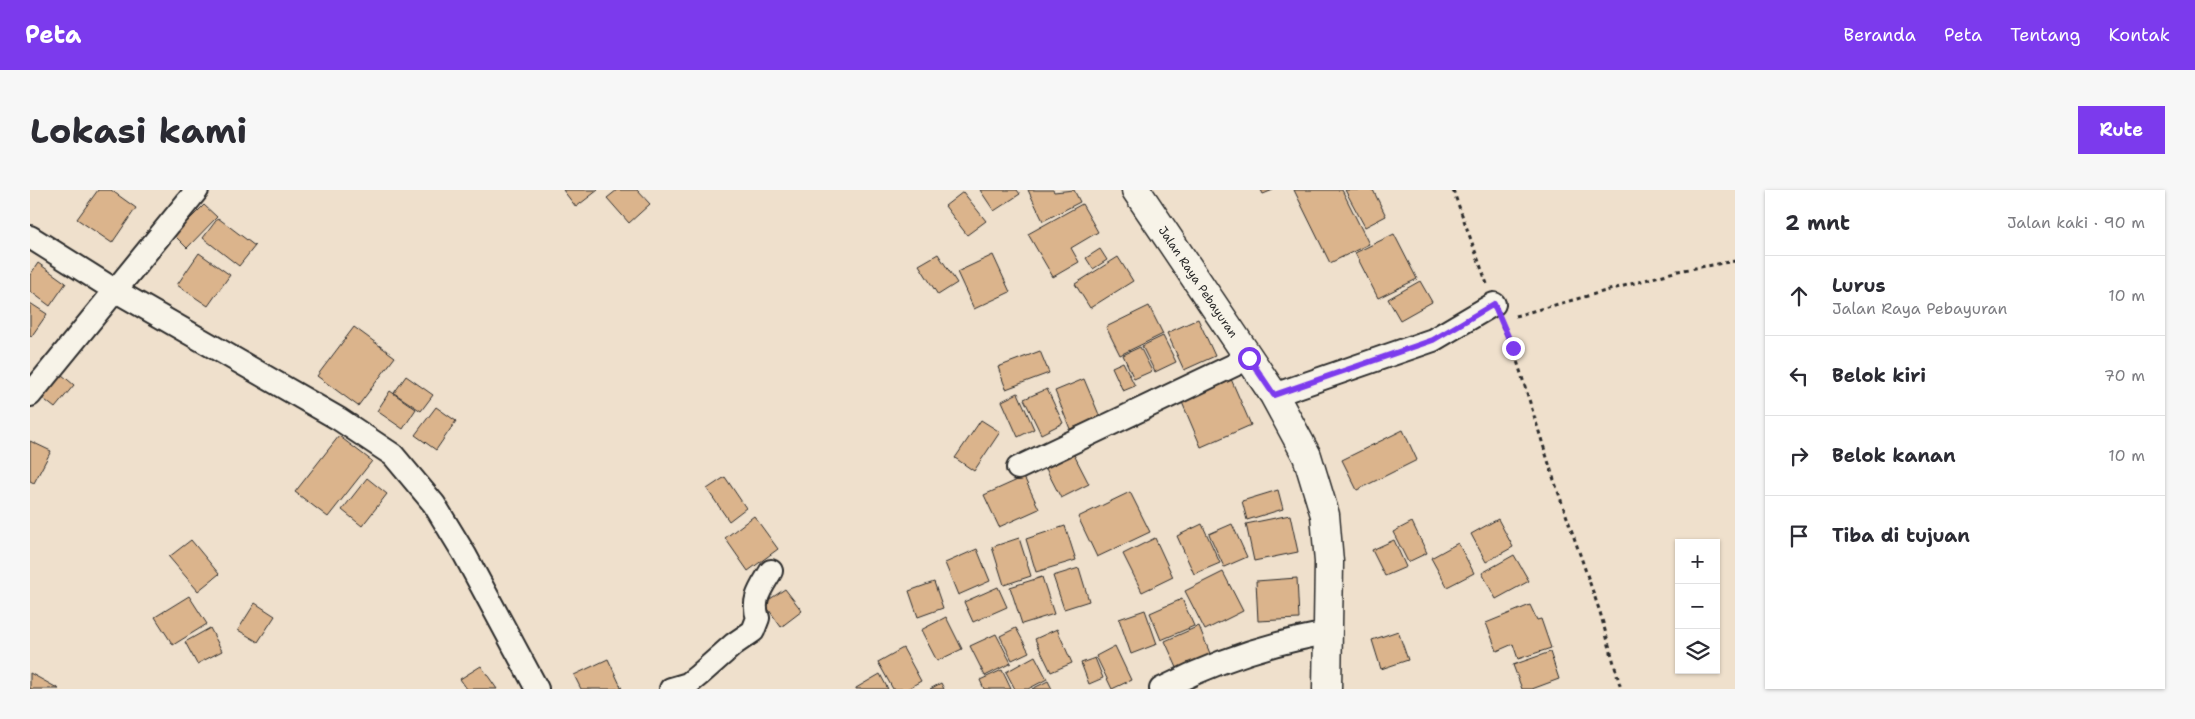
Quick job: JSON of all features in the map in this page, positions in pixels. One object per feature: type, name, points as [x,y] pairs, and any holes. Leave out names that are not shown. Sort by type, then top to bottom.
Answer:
[{"type":"main road","name":"Jalan Raya Pebayuran","points":[[1136,190],[1274,395],[1307,456],[1325,515],[1329,562],[1327,689]]},
{"type":"street","points":[[30,395],[197,190]]},
{"type":"street","points":[[30,237],[116,291],[339,419],[393,455],[434,504],[465,554],[537,689]]},
{"type":"street","points":[[1274,395],[1433,340],[1497,312]]},
{"type":"street","points":[[1018,468],[1249,358]]},
{"type":"street","points":[[671,689],[688,684],[734,644],[753,631],[758,618],[754,607],[755,600],[771,571]]},
{"type":"street","points":[[1161,689],[1185,676],[1255,649],[1292,639],[1328,633]]},
{"type":"path","points":[[1454,190],[1497,312],[1513,348],[1554,480],[1600,612],[1621,689]]},
{"type":"path","points":[[1497,312],[1735,261]]},
{"type":"building","points":[[98,190],[111,190],[136,208],[112,243],[77,219]]},
{"type":"building","points":[[563,190],[598,190],[576,207]]},
{"type":"building","points":[[617,190],[637,190],[650,204],[629,223],[607,198]]},
{"type":"building","points":[[980,190],[1017,190],[1020,194],[994,211]]},
{"type":"building","points":[[1028,190],[1053,190],[1054,192],[1074,190],[1080,202],[1043,221]]},
{"type":"building","points":[[1261,190],[1273,190],[1263,194]]},
{"type":"building","points":[[1294,190],[1342,190],[1369,244],[1330,263]]},
{"type":"building","points":[[1345,190],[1373,190],[1386,216],[1365,227]]},
{"type":"building","points":[[963,192],[986,221],[967,235],[945,206]]},
{"type":"building","points":[[1082,204],[1098,232],[1071,248],[1079,262],[1053,277],[1028,234]]},
{"type":"building","points":[[204,205],[217,217],[187,248],[174,235]]},
{"type":"building","points":[[218,218],[255,246],[239,266],[203,238]]},
{"type":"building","points":[[1394,234],[1417,279],[1378,298],[1355,253]]},
{"type":"building","points":[[1100,249],[1107,260],[1093,269],[1086,258]]},
{"type":"building","points":[[199,253],[230,275],[208,306],[177,285]]},
{"type":"building","points":[[938,254],[957,283],[938,295],[919,265]]},
{"type":"building","points":[[993,255],[1010,292],[974,309],[957,272]]},
{"type":"building","points":[[1118,257],[1133,281],[1090,308],[1075,284]]},
{"type":"building","points":[[38,263],[66,283],[50,306],[30,291],[30,275]]},
{"type":"building","points":[[1420,281],[1432,302],[1400,320],[1388,299]]},
{"type":"building","points":[[30,303],[47,314],[31,337],[30,336]]},
{"type":"building","points":[[1149,306],[1163,334],[1120,355],[1106,327]]},
{"type":"building","points":[[1198,319],[1215,356],[1184,370],[1167,333]]},
{"type":"building","points":[[354,327],[395,357],[358,406],[317,376]]},
{"type":"building","points":[[1163,336],[1176,362],[1155,372],[1142,346]]},
{"type":"building","points":[[1140,347],[1152,371],[1134,379],[1123,355]]},
{"type":"building","points":[[1040,351],[1049,373],[1006,389],[998,367]]},
{"type":"building","points":[[1123,362],[1135,386],[1123,391],[1112,367]]},
{"type":"building","points":[[55,369],[74,385],[55,408],[36,393]]},
{"type":"building","points":[[406,376],[433,395],[421,411],[394,393]]},
{"type":"building","points":[[1084,379],[1100,417],[1070,429],[1055,391]]},
{"type":"building","points":[[1231,379],[1251,425],[1201,447],[1181,400]]},
{"type":"building","points":[[1047,389],[1063,423],[1041,434],[1024,399]]},
{"type":"building","points":[[390,391],[416,409],[403,429],[377,411]]},
{"type":"building","points":[[1018,393],[1034,429],[1018,437],[1002,401]]},
{"type":"building","points":[[436,407],[456,421],[436,450],[415,435]]},
{"type":"building","points":[[981,420],[1000,432],[974,471],[955,458]]},
{"type":"building","points":[[1403,430],[1417,460],[1357,490],[1342,460]]},
{"type":"building","points":[[339,436],[372,461],[328,517],[295,492]]},
{"type":"building","points":[[30,441],[51,451],[34,483],[30,481]]},
{"type":"building","points":[[1071,449],[1089,484],[1061,498],[1043,463]]},
{"type":"building","points":[[725,477],[746,508],[729,521],[707,489]]},
{"type":"building","points":[[1024,477],[1039,509],[999,527],[984,495]]},
{"type":"building","points":[[367,478],[387,494],[362,526],[342,510]]},
{"type":"building","points":[[1278,490],[1283,509],[1247,520],[1242,501]]},
{"type":"building","points":[[1130,492],[1150,532],[1097,557],[1078,517]]},
{"type":"building","points":[[1290,515],[1298,552],[1254,561],[1246,524]]},
{"type":"building","points":[[754,516],[778,549],[748,571],[725,538]]},
{"type":"building","points":[[1498,519],[1513,547],[1486,562],[1471,534]]},
{"type":"building","points":[[1412,522],[1427,553],[1408,562],[1393,532]]},
{"type":"building","points":[[1202,524],[1220,563],[1194,574],[1177,536]]},
{"type":"building","points":[[1232,524],[1247,557],[1224,567],[1209,534]]},
{"type":"building","points":[[1065,526],[1076,560],[1036,572],[1026,539]]},
{"type":"building","points":[[1019,538],[1031,576],[1004,585],[992,547]]},
{"type":"building","points":[[1155,538],[1173,577],[1142,592],[1123,554]]},
{"type":"building","points":[[191,540],[219,574],[198,591],[169,557]]},
{"type":"building","points":[[1394,540],[1406,567],[1385,576],[1372,550]]},
{"type":"building","points":[[1458,543],[1474,573],[1447,587],[1431,558]]},
{"type":"building","points":[[977,549],[990,581],[958,595],[945,563]]},
{"type":"building","points":[[1514,555],[1529,581],[1496,599],[1482,573]]},
{"type":"building","points":[[1079,568],[1089,601],[1064,609],[1053,576]]},
{"type":"building","points":[[1223,572],[1243,611],[1205,630],[1185,591]]},
{"type":"building","points":[[1042,577],[1054,614],[1022,624],[1010,587]]},
{"type":"building","points":[[1297,578],[1299,619],[1258,621],[1256,581]]},
{"type":"building","points":[[934,582],[943,608],[918,617],[909,591]]},
{"type":"building","points":[[998,587],[1007,607],[973,622],[964,602]]},
{"type":"building","points":[[785,589],[802,611],[781,627],[764,603]]},
{"type":"building","points":[[189,596],[207,624],[173,645],[155,617]]},
{"type":"building","points":[[1182,599],[1194,626],[1161,640],[1150,613]]},
{"type":"building","points":[[255,603],[275,616],[258,642],[238,630]]},
{"type":"building","points":[[1530,605],[1537,620],[1541,619],[1551,648],[1518,659],[1513,644],[1497,651],[1486,623]]},
{"type":"building","points":[[1145,610],[1157,644],[1131,654],[1119,619]]},
{"type":"building","points":[[946,617],[962,649],[937,661],[921,630]]},
{"type":"building","points":[[1199,626],[1211,656],[1178,670],[1165,641]]},
{"type":"building","points":[[210,628],[222,651],[197,664],[185,642]]},
{"type":"building","points":[[1016,628],[1029,652],[1012,660],[1000,636]]},
{"type":"building","points":[[1057,629],[1072,663],[1051,672],[1035,639]]},
{"type":"building","points":[[1398,631],[1408,660],[1381,669],[1372,640]]},
{"type":"building","points":[[996,634],[1011,663],[985,676],[970,646]]},
{"type":"building","points":[[1115,646],[1131,680],[1112,689],[1096,656]]},
{"type":"building","points":[[903,648],[921,681],[907,689],[893,689],[878,662]]},
{"type":"building","points":[[1550,652],[1559,679],[1532,689],[1522,689],[1513,665]]},
{"type":"building","points":[[1035,656],[1047,679],[1028,689],[1015,689],[1006,672]]},
{"type":"building","points":[[1095,658],[1103,678],[1089,684],[1081,663]]},
{"type":"building","points":[[608,659],[622,689],[581,689],[574,675]]},
{"type":"building","points":[[481,666],[497,689],[467,689],[460,679]]},
{"type":"building","points":[[1002,670],[1011,689],[984,689],[980,680]]},
{"type":"building","points":[[30,673],[59,689],[30,689]]},
{"type":"building","points":[[880,674],[888,689],[856,689],[856,688]]},
{"type":"building","points":[[1048,681],[1052,689],[1032,689]]},
{"type":"building","points":[[941,683],[944,689],[930,689]]},
{"type":"route","points":[[1249,358],[1274,395],[1433,340],[1494,304],[1513,348]]}]
